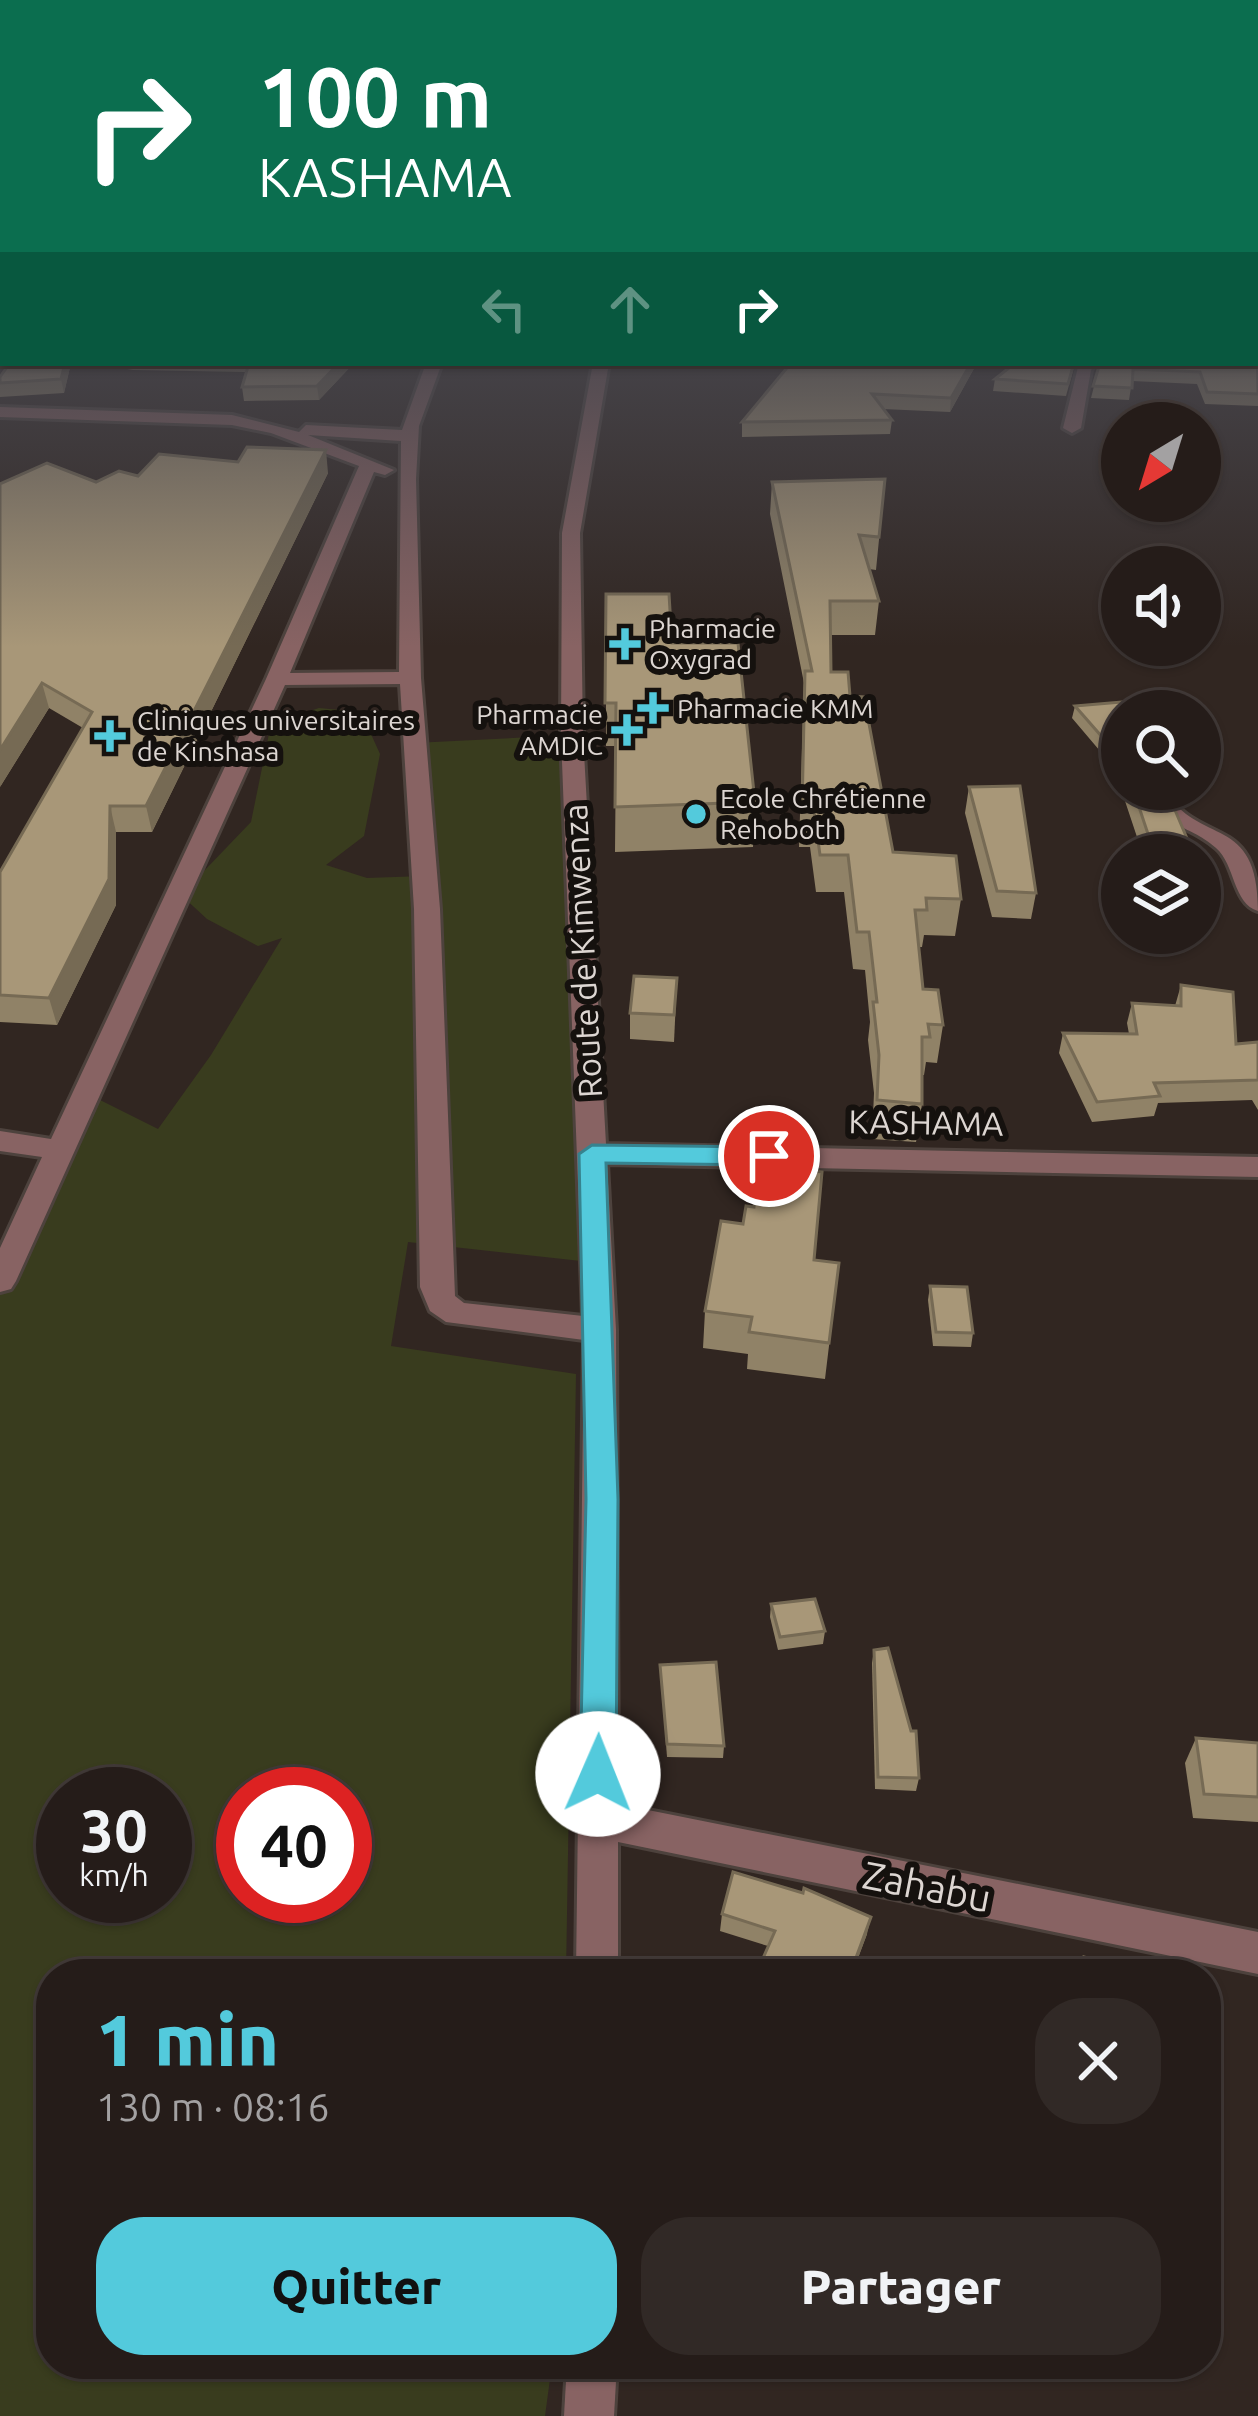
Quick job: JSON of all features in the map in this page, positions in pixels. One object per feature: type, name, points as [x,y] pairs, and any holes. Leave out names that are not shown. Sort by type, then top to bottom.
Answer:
[{"type":"street","points":[[241,422],[276,429],[410,436]]},
{"type":"street","points":[[415,422],[407,478],[410,678],[427,909],[436,1287],[441,1303],[458,1314],[600,1330]]},
{"type":"street","name":"Route de Kimwenza","points":[[591,422],[572,532],[572,735],[600,1330],[597,1959]]},
{"type":"street","points":[[1072,428],[1073,422]]},
{"type":"street","points":[[276,429],[407,478]]},
{"type":"street","points":[[0,1281],[278,679],[369,464]]},
{"type":"street","points":[[278,679],[410,678]]},
{"type":"street","points":[[1164,810],[1229,845],[1258,904]]},
{"type":"street","points":[[0,1142],[60,1150]]},
{"type":"street","name":"KASHAMA","points":[[592,1154],[1258,1167]]},
{"type":"street","name":"Zahabu","points":[[597,1820],[1258,1953]]},
{"type":"street","points":[[589,2416],[591,2379]]},
{"type":"green space","points":[[319,708],[361,712],[380,754],[364,836],[326,865],[367,878],[424,876],[414,743],[572,735],[593,1154],[581,1261],[408,1242],[391,1346],[576,1374],[566,1959],[36,1959],[36,2379],[550,2379],[545,2416],[0,2416],[0,1280],[86,1093],[158,1129],[211,1055],[282,938],[258,946],[207,919],[181,895],[251,822],[271,724]]},
{"type":"building","name":"Cliniques universitaires de Kinshasa","points":[[247,447],[326,450],[146,806],[110,806],[109,879],[49,998],[0,995],[0,872],[92,712],[42,683],[0,750],[0,484],[47,463],[96,482],[119,471],[138,476],[159,454],[238,462]]},
{"type":"building","points":[[885,479],[879,537],[859,535],[879,601],[830,601],[831,672],[848,672],[850,696],[864,697],[893,852],[956,856],[961,899],[926,898],[927,910],[915,910],[923,989],[938,990],[943,1025],[928,1024],[930,1037],[922,1037],[922,1104],[877,1100],[879,1055],[873,1002],[877,1002],[869,932],[857,932],[848,855],[820,855],[814,811],[802,811],[805,671],[812,671],[772,482]]},
{"type":"building","points":[[606,594],[669,594],[672,643],[738,643],[755,802],[615,807],[616,703],[605,703]]},
{"type":"building","points":[[1101,704],[1101,736],[1075,706]]},
{"type":"building","points":[[1020,786],[1036,893],[997,891],[969,787]]},
{"type":"building","points":[[1140,810],[1175,810],[1185,834],[1148,834]]},
{"type":"building","points":[[634,976],[677,978],[674,1015],[630,1013]]},
{"type":"building","points":[[1181,985],[1233,992],[1236,1044],[1258,1042],[1258,1080],[1154,1083],[1160,1096],[1097,1102],[1063,1033],[1137,1034],[1132,1003],[1181,1006]]},
{"type":"building","points":[[763,1135],[811,1136],[807,1170],[822,1172],[814,1260],[839,1263],[829,1343],[749,1332],[752,1317],[705,1311],[721,1221],[743,1224],[746,1206],[754,1207]]},
{"type":"building","points":[[930,1286],[967,1287],[973,1333],[936,1332]]},
{"type":"building","points":[[815,1599],[825,1631],[780,1637],[771,1604]]},
{"type":"building","points":[[888,1648],[911,1731],[916,1731],[919,1778],[878,1777],[874,1650]]},
{"type":"building","points":[[716,1662],[724,1746],[667,1744],[660,1665]]},
{"type":"building","points":[[1196,1738],[1258,1743],[1258,1797],[1204,1794]]},
{"type":"building","points":[[733,1872],[803,1893],[804,1888],[871,1917],[856,1959],[763,1959],[775,1931],[722,1914]]},
{"type":"place","name":"Pharmacie Oxygrad","points":[[625,644]]},
{"type":"place","name":"Pharmacie KMM","points":[[653,708]]},
{"type":"place","name":"Pharmacie AMDIC","points":[[627,730]]},
{"type":"place","name":"Cliniques universitaires de Kinshasa","points":[[110,736]]},
{"type":"place","name":"Ecole Chrétienne Rehoboth","points":[[696,814]]},
{"type":"route","points":[[598,1774],[602,1499],[592,1154],[769,1156]]}]
